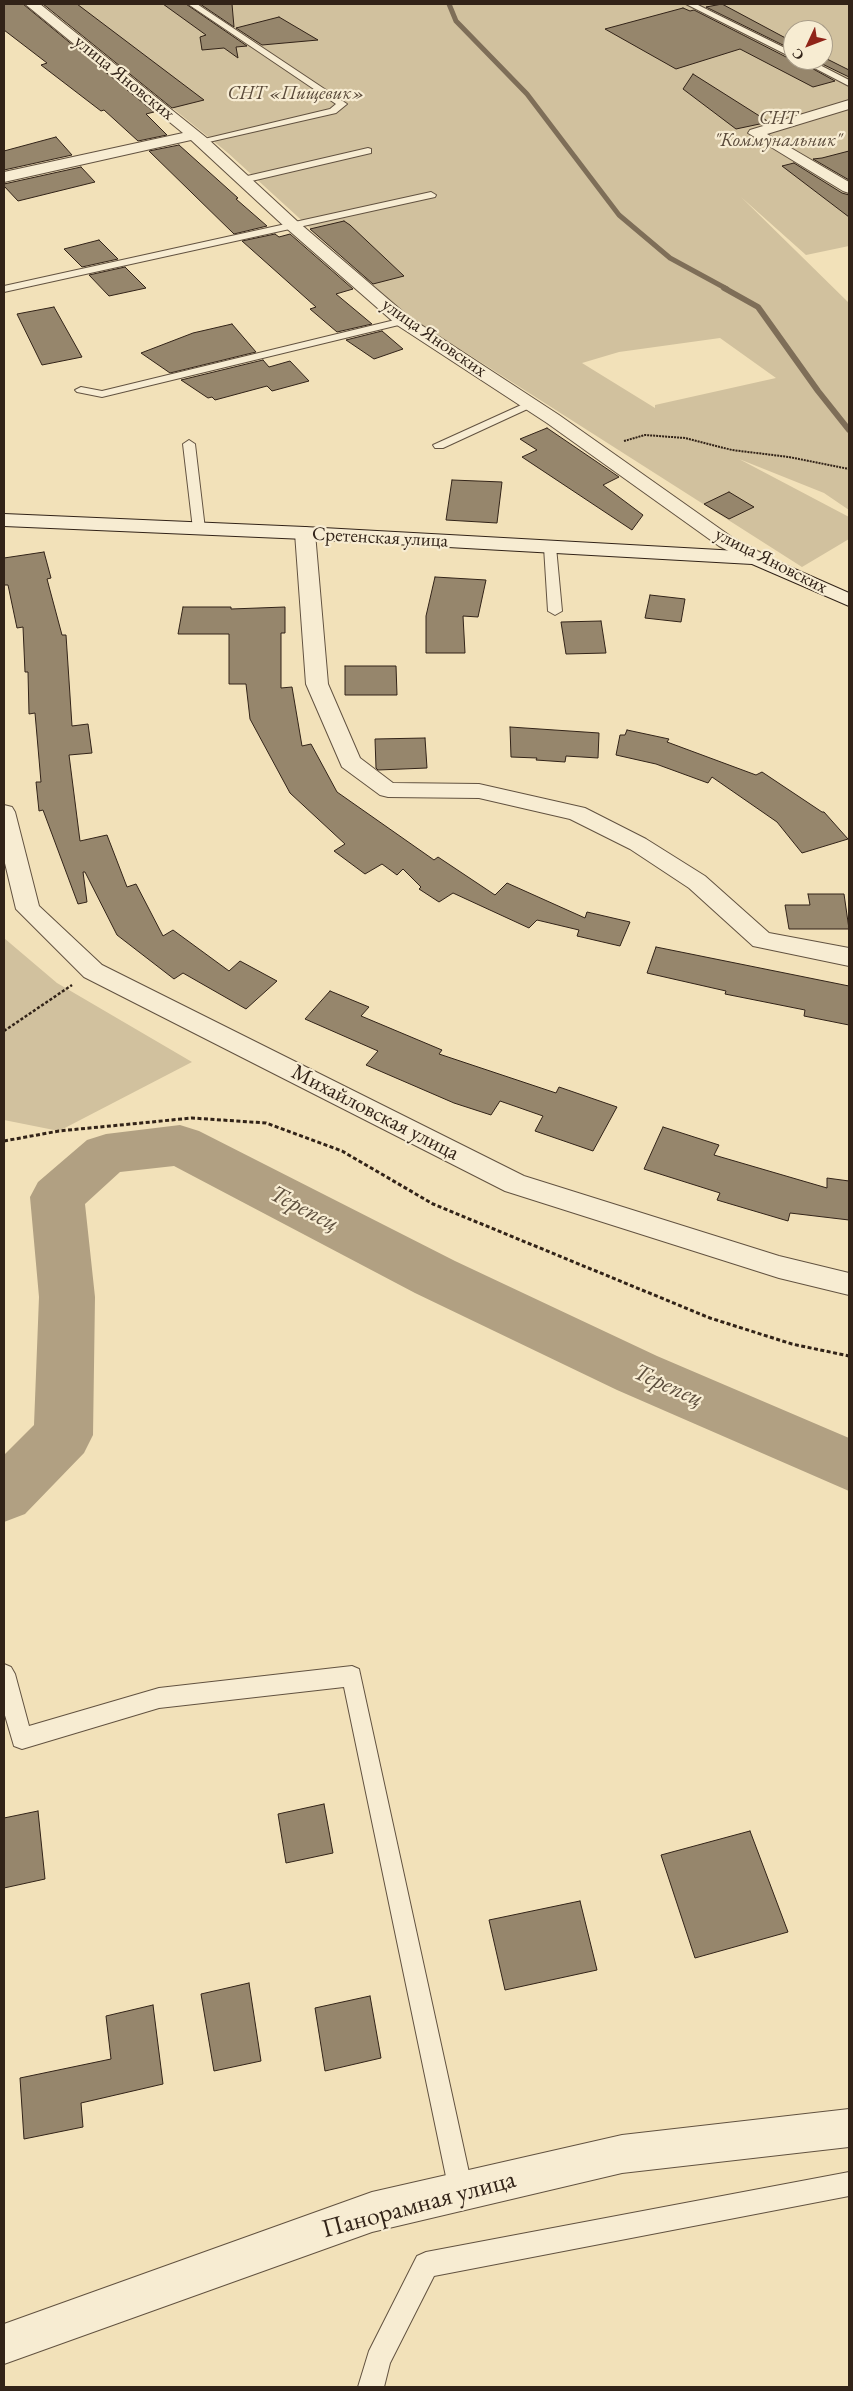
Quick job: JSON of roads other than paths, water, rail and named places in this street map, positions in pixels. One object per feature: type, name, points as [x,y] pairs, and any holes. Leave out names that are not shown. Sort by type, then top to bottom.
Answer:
[{"type":"street","name":"улица Яновских","points":[[32,4],[198,139],[291,224],[403,321],[530,404],[726,542],[756,558],[849,600]]},
{"type":"street","points":[[849,104],[755,133],[849,188]]},
{"type":"street","points":[[4,177],[198,139]]},
{"type":"street","name":"Сретенская улица","points":[[4,520],[305,533],[756,558]]},
{"type":"street","points":[[305,533],[317,684],[350,762],[388,790],[479,791],[577,813],[638,844],[697,882],[762,940],[849,957]]},
{"type":"street","name":"Михайловская улица","points":[[4,812],[28,910],[93,971],[515,1184],[779,1267],[849,1284]]},
{"type":"street","name":"Панорамная улица","points":[[4,2344],[372,2212],[622,2154],[849,2128]]},
{"type":"lane","points":[[192,4],[342,104],[333,111],[198,139]]},
{"type":"lane","points":[[690,4],[783,50]]},
{"type":"lane","points":[[823,70],[849,83]]},
{"type":"lane","points":[[243,180],[368,151]]},
{"type":"lane","points":[[4,288],[431,195]]},
{"type":"lane","points":[[80,390],[102,394],[403,321]]},
{"type":"lane","points":[[439,444],[530,404]]},
{"type":"lane","points":[[189,444],[199,529]]},
{"type":"lane","points":[[550,547],[555,611]]},
{"type":"lane","points":[[4,1674],[22,1739],[159,1698],[352,1676],[460,2191]]},
{"type":"lane","points":[[371,2387],[378,2360],[426,2265],[849,2184]]},
{"type":"waterway","points":[[449,4],[456,21],[527,94],[619,215],[670,258],[727,289]]},
{"type":"waterway","points":[[724,288],[758,307],[818,391],[849,430]]},
{"type":"waterway","name":"Терепец","points":[[4,1495],[63,1435],[67,1297],[57,1197],[106,1154],[180,1145],[435,1277],[637,1373],[849,1465]]},
{"type":"park label","name":"СНТ «Пищевик»","points":[[296,94]]},
{"type":"park label","name":"СНТ \"Коммунальник\"","points":[[778,130]]}]
